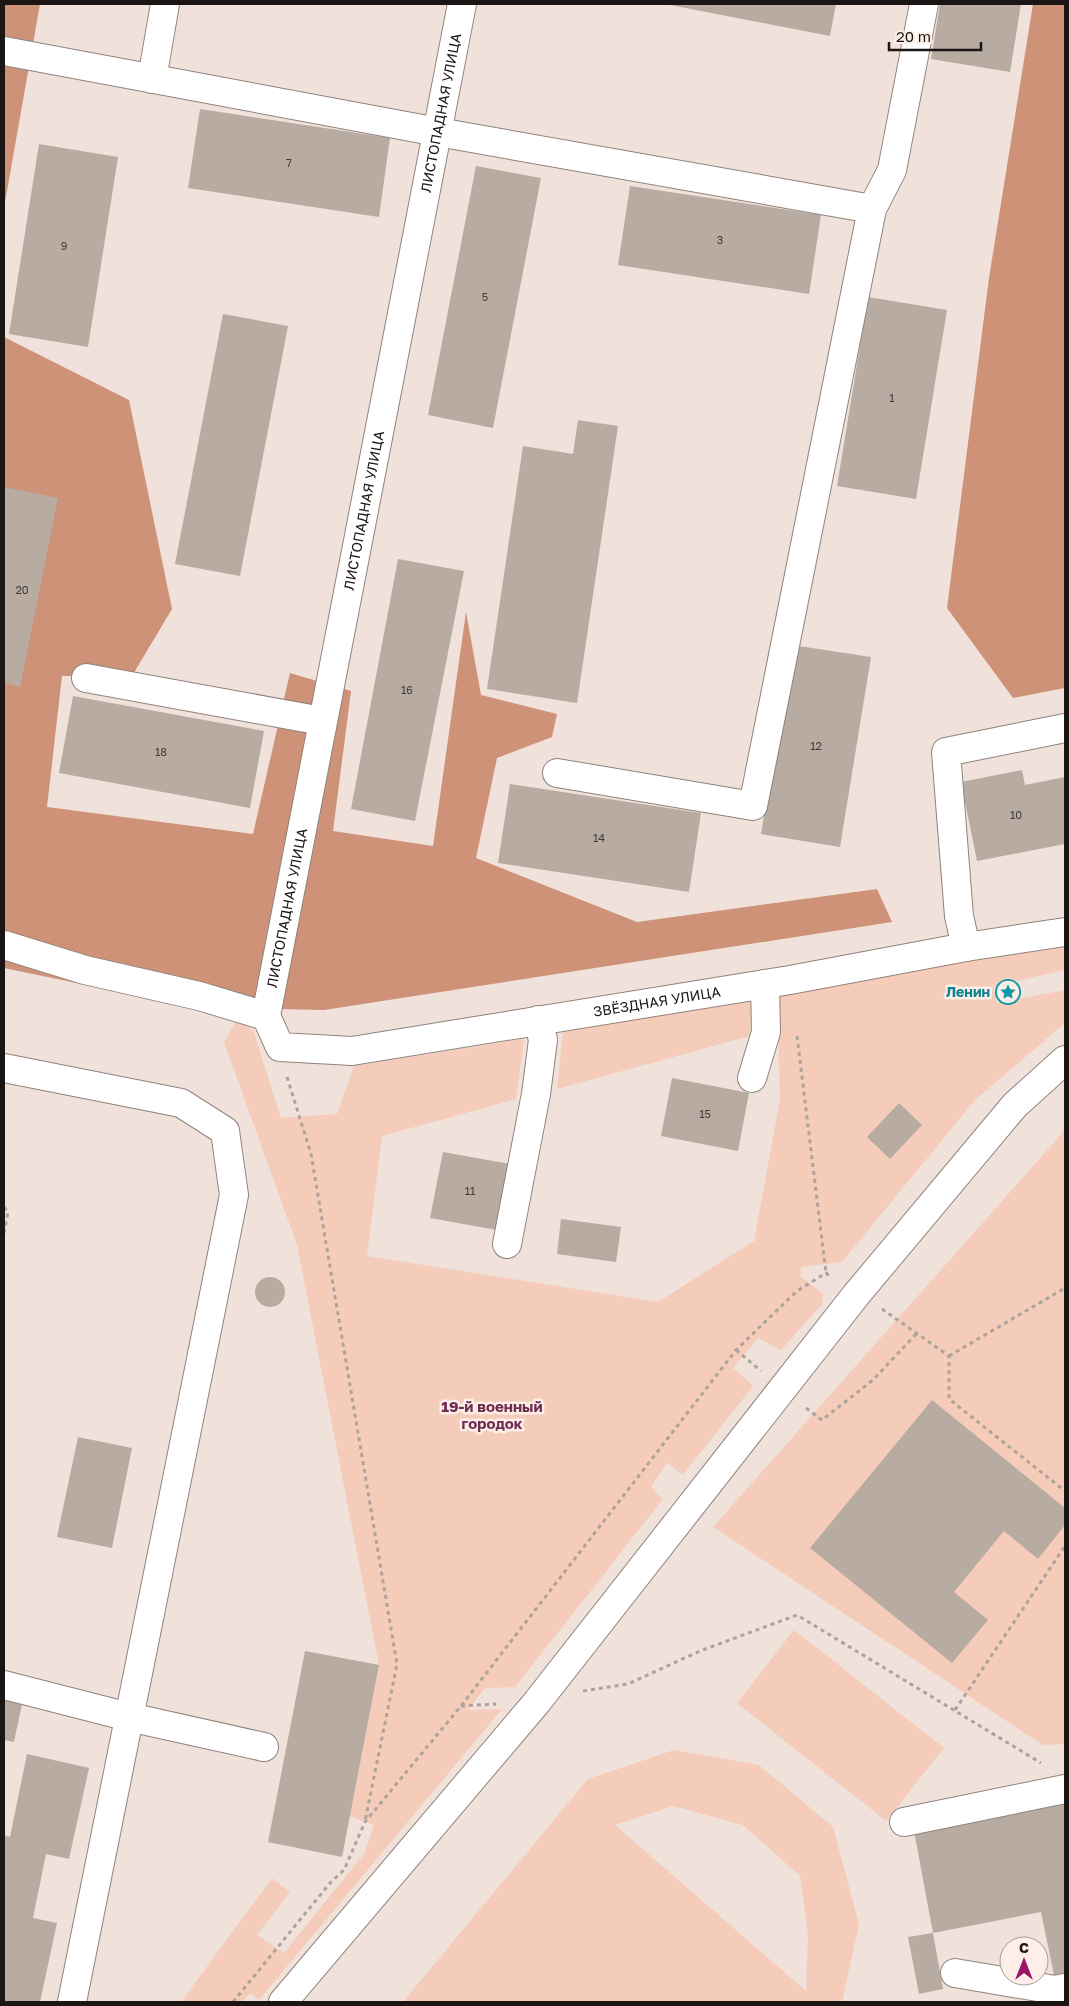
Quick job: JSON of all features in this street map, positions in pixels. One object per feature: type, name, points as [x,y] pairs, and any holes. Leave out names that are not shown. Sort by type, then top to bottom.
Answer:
[{"type":"street","points":[[152,79],[166,4]]},
{"type":"street","name":"ЛИСТОПАДНАЯ УЛИЦА","points":[[266,1016],[462,4]]},
{"type":"street","points":[[557,773],[753,806],[872,209],[892,170],[924,4]]},
{"type":"street","points":[[4,51],[438,132],[872,209]]},
{"type":"street","points":[[86,678],[322,721]]},
{"type":"street","points":[[966,947],[959,916],[946,752],[1065,728]]},
{"type":"street","name":"ЗВЁЗДНАЯ УЛИЦА","points":[[280,1047],[352,1051],[765,984],[966,947],[1065,932]]},
{"type":"street","points":[[4,944],[85,970],[198,996],[266,1016],[280,1047]]},
{"type":"street","points":[[752,1078],[766,1032],[765,984]]},
{"type":"street","points":[[507,1244],[536,1094],[543,1040],[538,1020]]},
{"type":"street","points":[[283,2002],[537,1702],[856,1295],[1015,1105],[1065,1060]]},
{"type":"street","points":[[4,1068],[181,1103],[226,1131],[234,1195],[72,2002]]},
{"type":"street","points":[[4,1685],[129,1717],[264,1747]]},
{"type":"street","points":[[904,1822],[1065,1789]]},
{"type":"street","points":[[955,1973],[1055,1990],[1065,1988]]},
{"type":"path","points":[[796,1029],[826,1274]]},
{"type":"path","points":[[280,1047],[296,1108],[311,1154],[397,1664],[365,1822]]},
{"type":"path","points":[[4,1207],[8,1212],[4,1233]]},
{"type":"path","points":[[949,1356],[1065,1288]]},
{"type":"path","points":[[955,1710],[1065,1546]]},
{"type":"path","points":[[461,1706],[537,1702],[578,1692],[628,1684],[700,1651],[797,1615],[1046,1766]]},
{"type":"shaded area","points":[[4,4],[40,4],[4,208]]},
{"type":"shaded area","points":[[1033,4],[1065,4],[1065,688],[1013,698],[947,608],[989,278]]},
{"type":"shaded area","points":[[4,337],[129,400],[172,609],[132,676],[62,676],[47,807],[253,834],[290,673],[351,691],[333,831],[433,846],[466,612],[481,695],[557,714],[552,737],[497,758],[476,858],[637,922],[877,889],[892,922],[324,1010],[193,1007],[4,968]]},
{"type":"shaded area","points":[[1062,942],[1065,945],[1065,970],[993,986],[997,1003],[1065,990],[1065,1023],[975,1100],[842,1262],[801,1267],[800,1276],[823,1294],[822,1304],[781,1350],[758,1338],[733,1368],[753,1386],[683,1475],[667,1463],[651,1487],[663,1499],[515,1687],[485,1688],[468,1710],[502,1709],[259,2000],[250,1993],[242,2002],[181,2002],[272,1878],[290,1892],[257,1935],[284,1953],[364,1854],[374,1825],[349,1816],[379,1665],[297,1245],[224,1042],[237,1020],[253,1030],[281,1118],[337,1114],[354,1066],[524,1039],[516,1099],[382,1136],[367,1256],[658,1302],[754,1241],[780,1100],[777,993]]},
{"type":"shaded area","points":[[751,1000],[750,1036],[557,1089],[563,1032]]},
{"type":"shaded area","points":[[1065,1130],[1065,1744],[1043,1745],[713,1527]]},
{"type":"shaded area","points":[[794,1630],[944,1748],[886,1821],[737,1703]]},
{"type":"shaded area","points":[[674,1750],[759,1765],[833,1827],[859,1924],[842,2002],[403,2002],[588,1779]],"holes":[[[673,1806],[743,1825],[800,1876],[808,1934],[806,1991],[615,1825]]]},
{"type":"building","points":[[665,4],[836,4],[830,36]]},
{"type":"building","points":[[940,4],[1021,4],[1010,72],[931,59]]},
{"type":"building","points":[[200,109],[390,138],[379,217],[188,188]]},
{"type":"building","points":[[39,144],[118,157],[88,347],[9,334]]},
{"type":"building","points":[[476,166],[541,178],[493,428],[428,415]]},
{"type":"building","points":[[630,186],[821,215],[809,294],[618,265]]},
{"type":"building","points":[[868,297],[947,310],[916,499],[837,486]]},
{"type":"building","points":[[223,314],[288,326],[240,576],[175,564]]},
{"type":"building","points":[[578,420],[618,426],[577,703],[487,689],[523,446],[573,454]]},
{"type":"building","points":[[4,487],[58,498],[20,687],[4,683]]},
{"type":"building","points":[[398,559],[464,571],[415,821],[351,809]]},
{"type":"building","points":[[792,645],[871,657],[840,847],[761,834]]},
{"type":"building","points":[[73,696],[264,731],[250,808],[59,773]]},
{"type":"building","points":[[1022,770],[1025,785],[1065,777],[1065,844],[977,861],[961,782]]},
{"type":"building","points":[[510,784],[701,813],[689,892],[498,863]]},
{"type":"building","points":[[672,1078],[749,1093],[738,1151],[661,1136]]},
{"type":"building","points":[[899,1103],[922,1125],[890,1159],[867,1137]]},
{"type":"building","points":[[443,1152],[510,1164],[497,1230],[430,1218]]},
{"type":"building","points":[[561,1219],[621,1227],[616,1262],[557,1254]]},
{"type":"building","points":[[270,1277],[281,1281],[285,1292],[281,1303],[270,1307],[259,1303],[255,1292],[259,1281]]},
{"type":"building","points":[[932,1400],[1065,1508],[1065,1525],[1038,1559],[1004,1531],[954,1592],[988,1620],[952,1663],[810,1548]]},
{"type":"building","points":[[78,1437],[132,1448],[112,1548],[57,1537]]},
{"type":"building","points":[[305,1651],[379,1665],[342,1857],[268,1842]]},
{"type":"building","points":[[4,1700],[22,1704],[14,1742],[4,1740]]},
{"type":"building","points":[[27,1754],[89,1768],[69,1859],[46,1854],[33,1918],[57,1923],[40,2002],[4,2002],[4,1835],[10,1837]]},
{"type":"building","points":[[1065,1803],[1065,1973],[1054,1975],[1049,1951],[1049,1936],[1046,1936],[1041,1912],[933,1933],[914,1831]]},
{"type":"building","points":[[933,1933],[943,1989],[919,1994],[908,1937]]},
{"type":"place","name":"Ленин","points":[[1008,992]]},
{"type":"district","name":"19-й военный городок","points":[[492,1416]]}]
